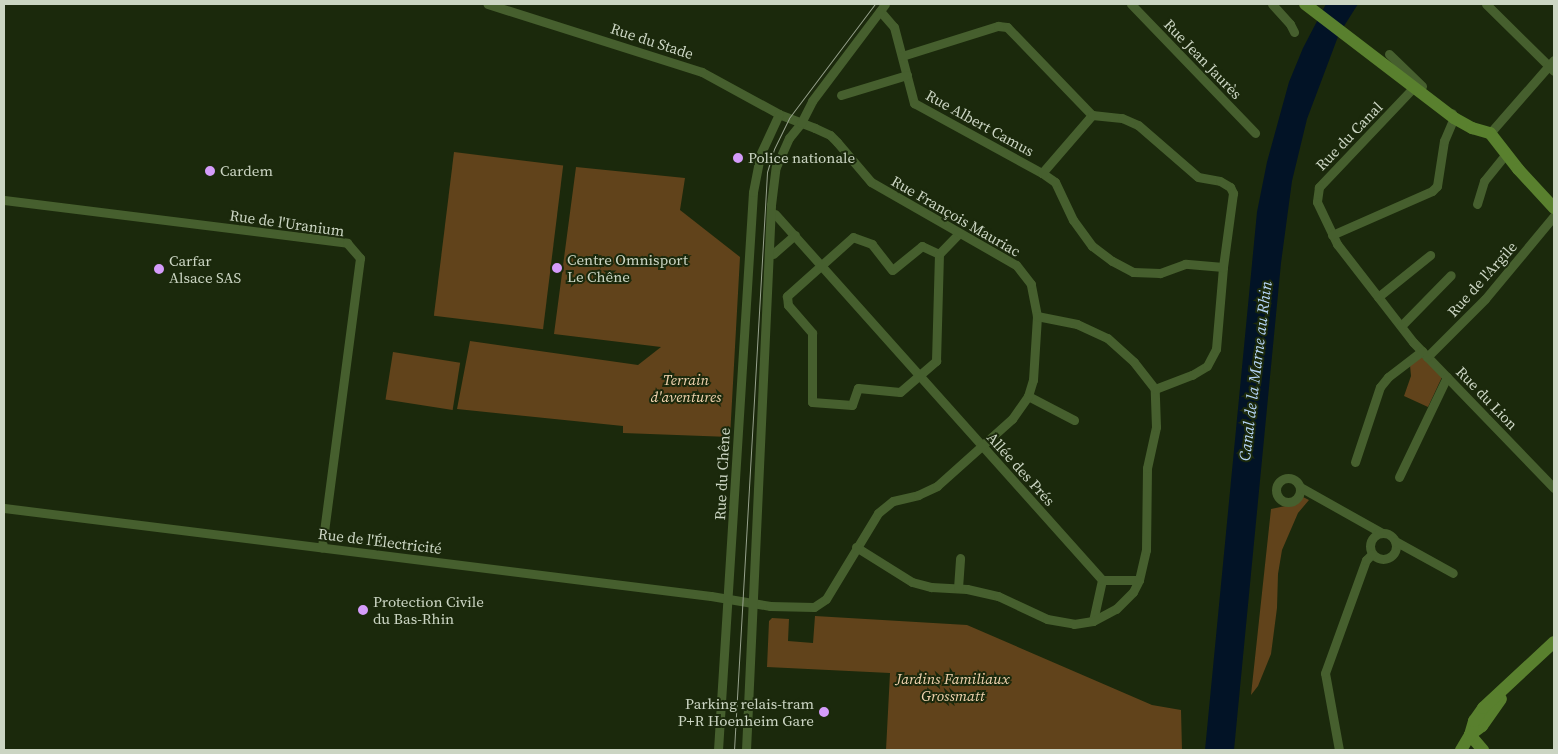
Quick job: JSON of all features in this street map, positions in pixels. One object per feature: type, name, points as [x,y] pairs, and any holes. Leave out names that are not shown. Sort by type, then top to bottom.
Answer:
[{"type":"street","name":"Rue du Stade","points":[[488,4],[702,72],[779,114],[801,123]]},
{"type":"street","name":"Rue Jean Jaurès","points":[[1131,4],[1255,133]]},
{"type":"street","points":[[1272,4],[1290,24],[1294,32]]},
{"type":"street","points":[[1486,4],[1552,66],[1490,133]]},
{"type":"street","points":[[746,750],[773,182],[781,152],[801,123],[812,101],[882,7]]},
{"type":"street","name":"Rue Albert Camus","points":[[882,7],[894,27],[914,103],[1055,182],[1073,220],[1092,246],[1112,261],[1133,272],[1160,272],[1185,264],[1223,267]]},
{"type":"street","points":[[1310,8],[1454,118],[1472,128],[1490,133],[1554,210]]},
{"type":"street","points":[[902,56],[998,26],[1008,27],[1092,115],[1122,118],[1138,125],[1198,177],[1220,181],[1230,187],[1233,193],[1223,267],[1216,349],[1207,366],[1192,375],[1154,389]]},
{"type":"street","points":[[1332,235],[1432,191],[1437,186],[1444,140],[1454,118],[1449,107],[1415,81],[1389,54]]},
{"type":"street","points":[[841,95],[907,75]]},
{"type":"street","name":"Rue du Canal","points":[[1332,235],[1317,202],[1319,187],[1413,88]]},
{"type":"street","name":"Rue du Chêne","points":[[718,750],[753,192],[760,155],[779,114]]},
{"type":"street","points":[[1042,173],[1092,115]]},
{"type":"street","name":"Rue François Mauriac","points":[[753,603],[770,606],[814,607],[826,599],[878,513],[893,501],[918,495],[937,486],[1012,419],[1028,396],[1032,380],[1037,316],[1031,284],[1016,265],[871,182],[830,135],[801,123]]},
{"type":"street","points":[[1477,204],[1484,181],[1507,153]]},
{"type":"street","name":"Rue de l'Uranium","points":[[4,200],[347,243],[360,258],[322,548]]},
{"type":"street","name":"Rue de l'Argile","points":[[1355,462],[1380,387],[1388,377],[1425,354],[1485,299],[1541,232],[1554,210]]},
{"type":"street","name":"Allée des Prés","points":[[775,214],[1102,580]]},
{"type":"street","points":[[939,254],[922,246],[892,270],[872,244],[853,237],[787,296],[788,304],[812,333],[812,402],[852,404],[858,388],[900,392],[936,361],[939,254],[959,233]]},
{"type":"street","points":[[773,254],[795,235]]},
{"type":"street","name":"Rue du Lion","points":[[1332,235],[1378,297],[1425,354],[1554,488]]},
{"type":"street","points":[[1378,297],[1430,255]]},
{"type":"street","points":[[1401,326],[1451,275]]},
{"type":"street","points":[[856,547],[912,582],[932,588],[958,588],[998,596],[1047,619],[1074,624],[1094,621],[1116,609],[1133,592],[1139,580],[1146,550],[1147,468],[1156,427],[1154,389],[1134,362],[1107,338],[1077,324],[1037,316]]},
{"type":"street","points":[[1399,477],[1447,377]]},
{"type":"street","points":[[1028,396],[1074,420]]},
{"type":"street","points":[[1300,487],[1382,533],[1390,535],[1395,541],[1453,573]]},
{"type":"street","name":"Rue de l'Électricité","points":[[4,508],[753,603]]},
{"type":"street","points":[[1382,533],[1372,539],[1370,547],[1372,554],[1383,560],[1391,557],[1396,550],[1395,541]]},
{"type":"street","points":[[1339,750],[1325,673],[1366,560],[1372,554]]},
{"type":"street","points":[[958,588],[960,558]]},
{"type":"street","points":[[1094,621],[1102,580],[1139,580]]},
{"type":"street","points":[[1461,750],[1470,735],[1474,721],[1483,708],[1554,642]]},
{"type":"street","points":[[1470,735],[1483,750]]},
{"type":"green space","points":[[454,152],[563,165],[543,329],[434,316]]},
{"type":"green space","name":"Terrain d'aventures","points":[[576,167],[685,178],[680,210],[740,257],[730,437],[623,433],[623,426],[457,409],[470,341],[638,365],[661,347],[554,334]]},
{"type":"green space","points":[[393,352],[460,363],[453,410],[385,399]]},
{"type":"green space","points":[[1421,356],[1442,377],[1428,407],[1404,396],[1411,376],[1410,365]]},
{"type":"green space","points":[[1303,497],[1309,500],[1298,513],[1282,550],[1271,654],[1258,686],[1251,695],[1271,509],[1295,504]]},
{"type":"green space","name":"Jardins Familiaux Grossmatt","points":[[815,616],[967,625],[1152,705],[1181,710],[1182,750],[886,750],[890,673],[767,667],[769,621],[772,618],[789,619],[788,641],[813,643]]},
{"type":"water","name":"Canal de la Marne au Rhin","points":[[1326,4],[1358,4],[1339,34],[1307,119],[1292,181],[1281,263],[1234,750],[1205,750],[1257,212],[1267,162],[1289,82],[1303,48]]},
{"type":"tram line","points":[[734,750],[767,172],[774,149],[789,118],[875,4]]},
{"type":"place","name":"Police nationale","points":[[738,158]]},
{"type":"place","name":"Cardem","points":[[210,171]]},
{"type":"place","name":"Centre Omnisport Le Chêne","points":[[557,268]]},
{"type":"place","name":"Carfar Alsace SAS","points":[[159,269]]},
{"type":"place","name":"Protection Civile du Bas-Rhin","points":[[363,610]]},
{"type":"place","name":"Parking relais-tram P+R Hoenheim Gare","points":[[824,712]]}]
